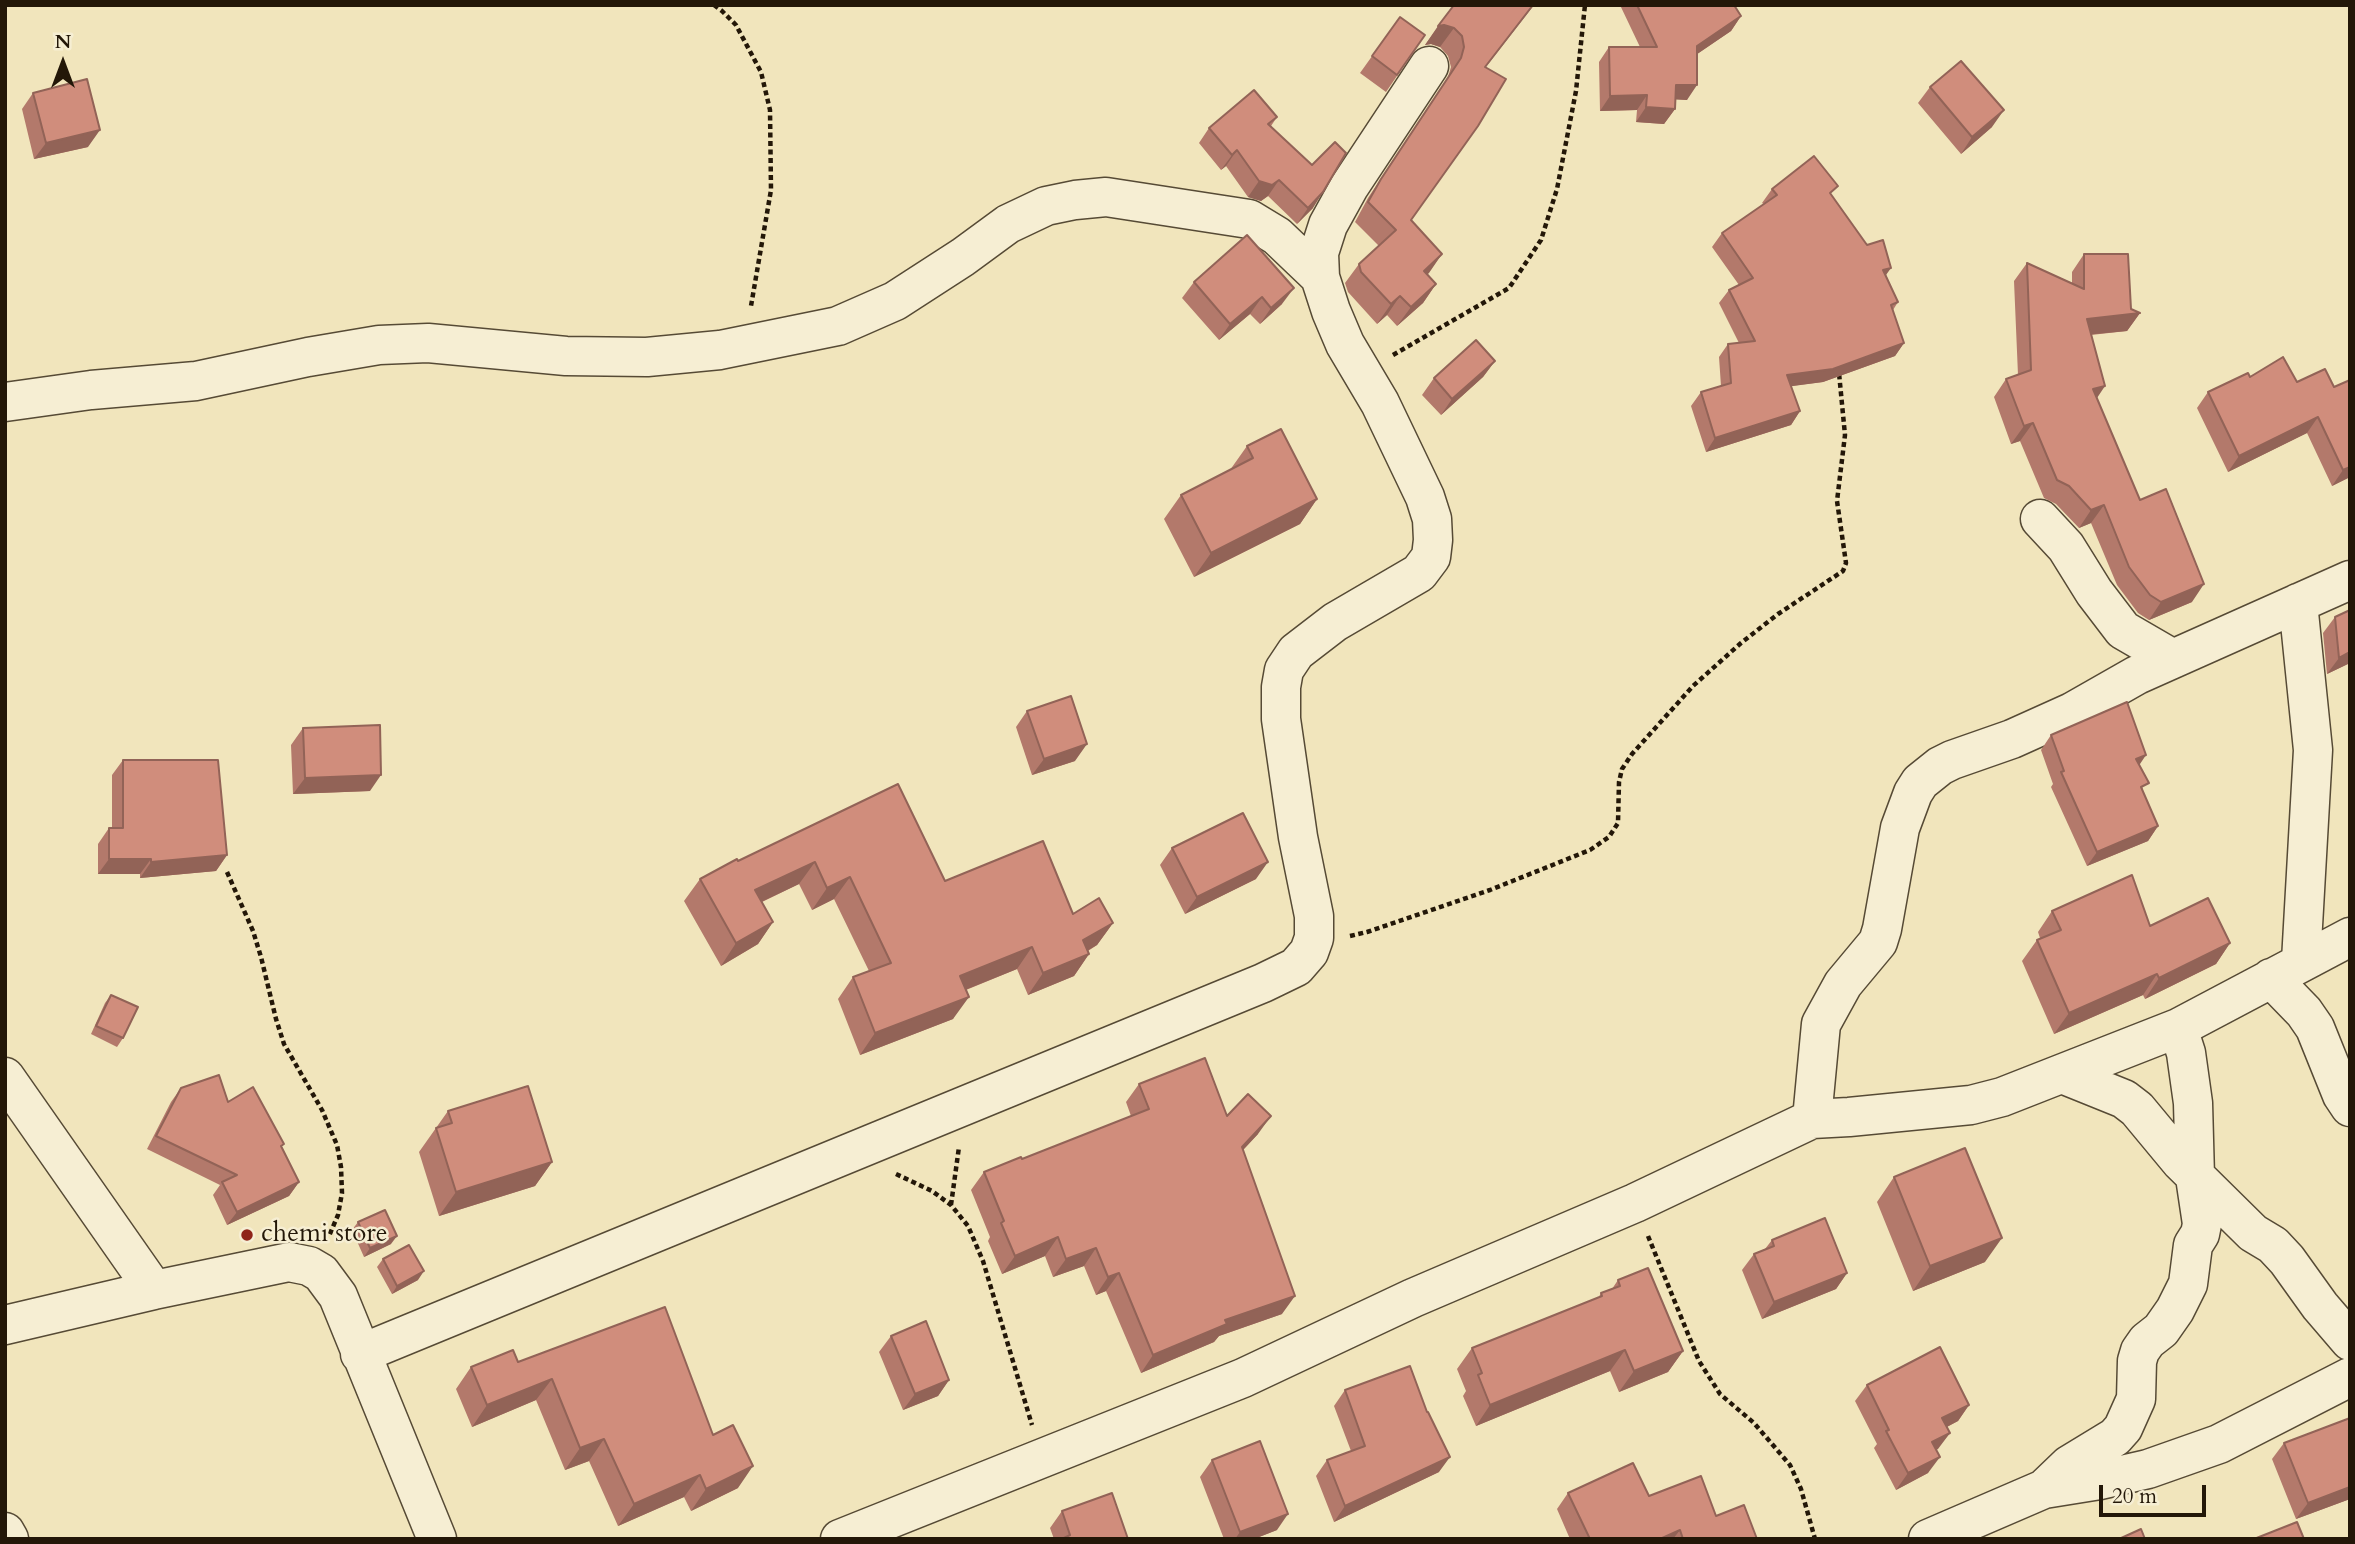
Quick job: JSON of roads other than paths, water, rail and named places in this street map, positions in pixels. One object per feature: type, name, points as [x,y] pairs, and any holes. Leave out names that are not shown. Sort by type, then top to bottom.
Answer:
[{"type":"street","points":[[360,1354],[1263,983],[1296,967],[1309,953],[1314,938],[1314,916],[1298,837],[1281,719],[1284,670],[1296,652],[1335,622],[1419,573],[1430,557],[1433,540],[1432,519],[1425,497],[1380,403],[1345,344],[1331,311],[1321,277],[1319,253],[1328,225],[1349,187],[1429,66]]},
{"type":"street","points":[[5,402],[91,390],[196,381],[379,345],[428,343],[566,356],[647,357],[720,351],[838,326],[894,301],[1007,224],[1046,206],[1106,197],[1250,219],[1277,236],[1321,277]]},
{"type":"street","points":[[2040,520],[2066,547],[2094,592],[2123,630],[2173,659]]},
{"type":"street","points":[[1812,1119],[1821,1024],[1843,985],[1878,942],[1900,828],[1910,799],[1920,782],[1940,766],[2012,739],[2072,712],[2137,676],[2350,580]]},
{"type":"street","points":[[2298,603],[2313,750],[2286,970],[2304,1012],[2315,1028],[2342,1095],[2350,1107]]},
{"type":"street","points":[[841,1539],[1243,1378],[1413,1298],[1635,1203],[1812,1119],[1971,1105],[2002,1097],[2178,1028],[2350,937]]},
{"type":"street","points":[[2044,1489],[2069,1465],[2115,1437],[2136,1399],[2137,1361],[2140,1351],[2175,1310],[2188,1284],[2193,1245],[2200,1234],[2202,1224],[2196,1177],[2193,1103],[2186,1053],[2178,1028]]},
{"type":"street","points":[[2062,1074],[2124,1099],[2145,1117],[2181,1162],[2253,1233],[2273,1245],[2287,1260],[2320,1306],[2350,1341]]},
{"type":"street","points":[[5,1077],[154,1290]]},
{"type":"street","points":[[5,1325],[289,1262],[309,1266],[321,1273],[338,1296],[437,1539]]},
{"type":"street","points":[[1928,1539],[2044,1489],[2148,1469],[2219,1444],[2350,1377]]},
{"type":"street","points":[[5,1532],[9,1539]]},
{"type":"place","name":"chemi store","points":[[247,1235]]}]
